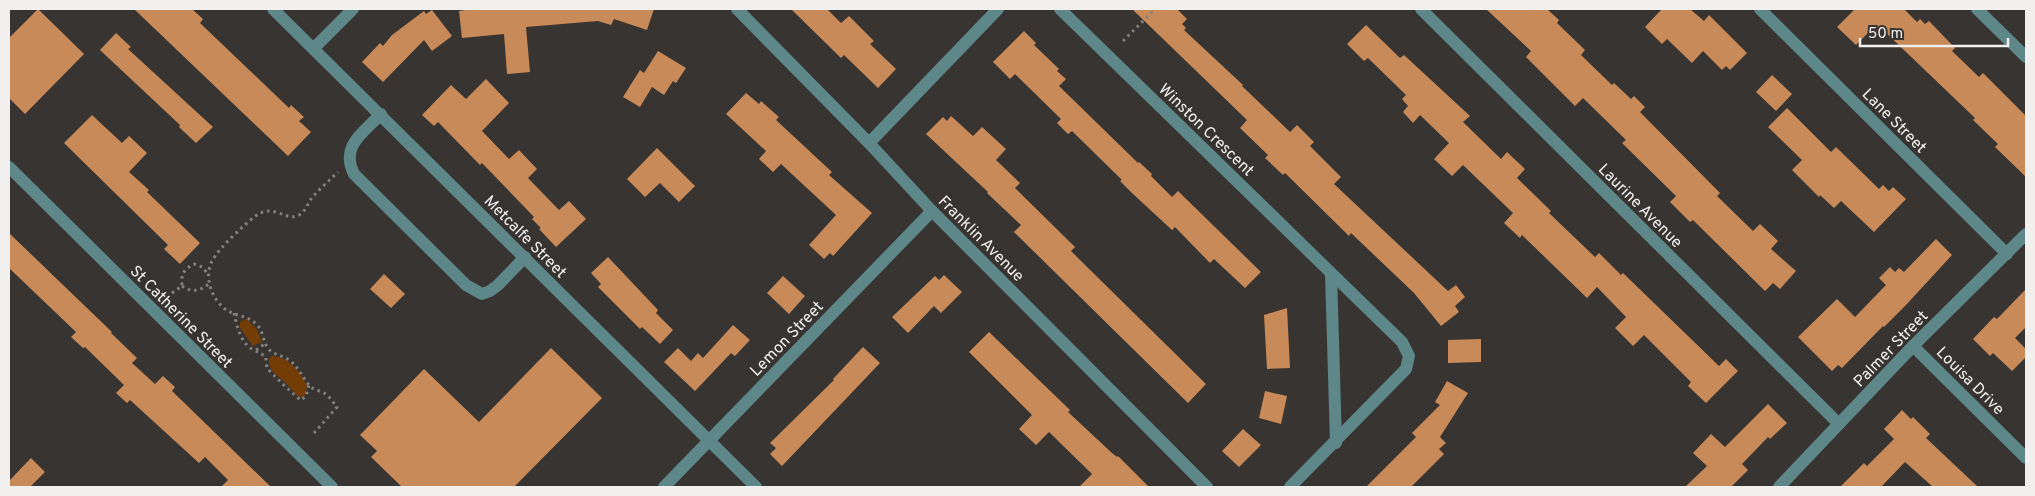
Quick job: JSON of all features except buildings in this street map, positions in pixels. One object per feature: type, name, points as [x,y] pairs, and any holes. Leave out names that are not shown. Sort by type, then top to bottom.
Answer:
[{"type":"street","name":"Metcalfe Street","points":[[273,9],[756,487]]},
{"type":"street","points":[[314,48],[353,9]]},
{"type":"street","name":"Franklin Avenue","points":[[736,9],[869,143],[932,211],[1207,487]]},
{"type":"street","points":[[869,143],[998,9]]},
{"type":"street","name":"Winston Crescent","points":[[1060,9],[1402,342],[1409,356],[1406,369],[1336,443],[1290,487]]},
{"type":"street","name":"Laurine Avenue","points":[[1421,9],[1839,424]]},
{"type":"street","name":"Lane Street","points":[[1760,9],[2006,254]]},
{"type":"street","points":[[1977,9],[2026,57]]},
{"type":"street","points":[[381,114],[351,146],[350,161],[354,174],[474,291],[482,294],[490,292],[525,258]]},
{"type":"street","name":"St Catherine Street","points":[[9,167],[332,487]]},
{"type":"street","name":"Lemon Street","points":[[664,487],[932,211]]},
{"type":"street","name":"Palmer Street","points":[[1779,487],[1914,346],[2026,234]]},
{"type":"street","points":[[1331,274],[1336,443]]},
{"type":"street","name":"Louisa Drive","points":[[1914,346],[2026,458]]},
{"type":"path","points":[[1123,42],[1155,9]]},
{"type":"path","points":[[314,432],[337,407],[325,394],[310,385],[298,367],[287,358],[271,351],[258,326],[248,317],[224,308],[209,284],[208,274],[212,260],[255,216],[268,210],[280,212],[291,218],[298,216],[308,207],[311,200],[350,161]]},
{"type":"path","points":[[182,286],[182,275],[185,269],[194,264],[202,267],[208,274]]},
{"type":"path","points":[[182,286],[194,291],[200,290],[209,284]]},
{"type":"path","points":[[172,294],[182,286]]},
{"type":"path","points":[[234,313],[245,342],[266,357],[269,371],[297,399],[301,400],[306,396],[310,385]]},
{"type":"path","points":[[255,350],[266,343]]},
{"type":"path","points":[[266,357],[271,351]]},
{"type":"shaded area","points":[[247,319],[256,328],[262,342],[253,346],[240,328],[240,322]]},
{"type":"shaded area","points":[[272,356],[289,362],[298,370],[307,386],[305,395],[299,398],[272,371],[269,359]]}]
